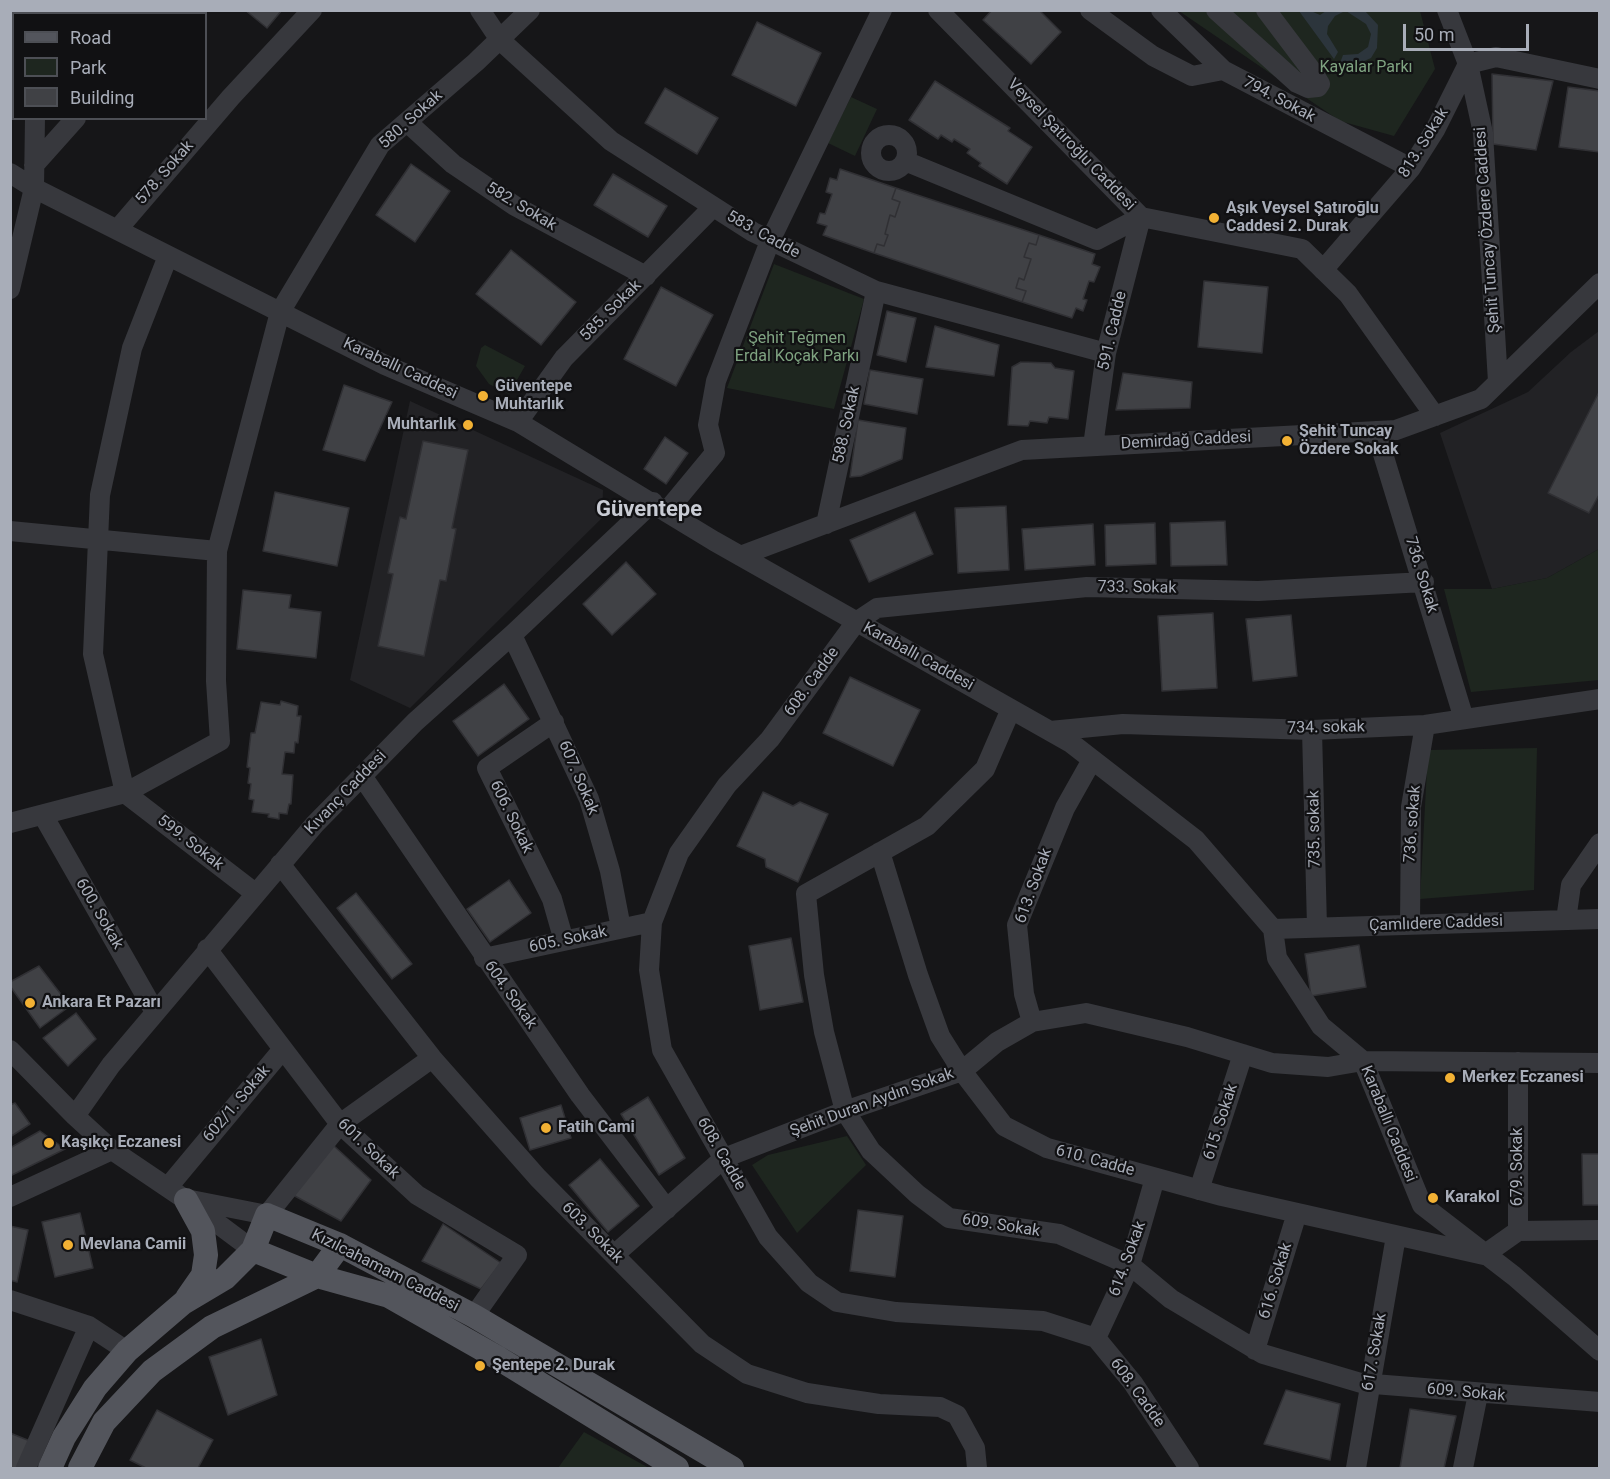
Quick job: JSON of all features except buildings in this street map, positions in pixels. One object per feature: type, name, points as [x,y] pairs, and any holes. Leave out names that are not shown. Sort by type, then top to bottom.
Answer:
[{"type":"main road","points":[[177,1193],[203,1231],[206,1255],[203,1275],[183,1303]]},
{"type":"main road","points":[[50,1468],[64,1437],[96,1388],[127,1351],[183,1303],[225,1278],[253,1250],[267,1215]]},
{"type":"main road","name":"Kızılcahamam Caddesi","points":[[267,1215],[340,1245],[474,1316],[732,1468]]},
{"type":"main road","points":[[80,1468],[104,1422],[152,1371],[212,1327],[317,1276],[340,1245]]},
{"type":"main road","name":"Kızılcahamam Caddesi","points":[[253,1250],[317,1276],[389,1296],[498,1358],[677,1468]]},
{"type":"street","name":"578. Sokak","points":[[117,230],[231,97],[312,10]]},
{"type":"street","name":"583. Cadde","points":[[480,10],[500,39],[611,141],[770,241],[876,291],[1106,353]]},
{"type":"street","name":"580. Sokak","points":[[125,793],[220,741],[216,681],[217,551],[280,312],[380,145],[530,10]]},
{"type":"street","points":[[770,241],[882,10]]},
{"type":"street","name":"Veysel Şatıroğlu Caddesi","points":[[938,10],[1141,217],[1302,249],[1348,294],[1435,416]]},
{"type":"street","points":[[1090,10],[1153,56],[1192,76],[1223,70]]},
{"type":"street","name":"794. Sokak","points":[[1161,10],[1223,70],[1411,168]]},
{"type":"street","points":[[1220,13],[1297,84],[1308,88],[1318,87],[1320,84],[1312,70],[1266,10]]},
{"type":"street","name":"Şehit Tuncay Özdere Caddesi","points":[[1447,10],[1468,64],[1483,133],[1498,382]]},
{"type":"street","points":[[1468,64],[1496,57],[1599,79]]},
{"type":"street","name":"813. Sokak","points":[[1323,270],[1411,168],[1435,130],[1468,64]]},
{"type":"street","points":[[10,289],[34,188],[35,120]]},
{"type":"street","points":[[34,165],[74,120]]},
{"type":"street","name":"582. Sokak","points":[[407,122],[453,164],[515,206],[646,276]]},
{"type":"street","points":[[905,161],[1096,240],[1141,217]]},
{"type":"street","name":"Karaballı Caddesi","points":[[10,173],[34,188],[385,365],[518,422],[740,556],[1050,731],[1092,760],[1196,840],[1273,929],[1278,958],[1321,1026],[1363,1061],[1422,1205],[1514,1276],[1597,1346]]},
{"type":"street","name":"585. Sokak","points":[[518,422],[564,358],[713,207]]},
{"type":"street","name":"591. Cadde","points":[[1093,446],[1106,353],[1141,217]]},
{"type":"street","name":"Kıvanç Caddesi","points":[[75,1116],[111,1065],[207,949],[280,864],[362,776],[415,722],[660,507],[715,453],[708,425],[716,381],[770,241]]},
{"type":"street","points":[[10,823],[44,816],[125,793],[93,654],[100,495],[132,348],[168,256]]},
{"type":"street","name":"588. Sokak","points":[[826,524],[876,291]]},
{"type":"street","name":"Demirdağ Caddesi","points":[[740,556],[1022,450],[1396,430],[1481,399],[1595,294]]},
{"type":"street","name":"736. Sokak","points":[[1377,431],[1464,719]]},
{"type":"street","points":[[10,531],[217,551]]},
{"type":"street","name":"733. Sokak","points":[[856,622],[877,608],[1087,587],[1258,591],[1424,582]]},
{"type":"street","name":"608. Cadde","points":[[856,622],[770,739],[727,785],[679,853],[652,922],[649,969],[662,1050],[768,1237],[809,1283],[837,1302],[896,1312],[1042,1321],[1096,1338],[1133,1383],[1190,1468]]},
{"type":"street","name":"607. Sokak","points":[[512,635],[589,800],[610,871],[621,928]]},
{"type":"street","name":"734. sokak","points":[[1050,731],[1123,724],[1312,730],[1425,725],[1599,699]]},
{"type":"street","name":"609. Sokak","points":[[1011,709],[985,769],[927,826],[806,894],[816,986],[845,1111],[871,1151],[917,1194],[949,1218],[1059,1234],[1130,1264],[1171,1299],[1263,1354],[1369,1384],[1599,1402]]},
{"type":"street","name":"606. Sokak","points":[[554,723],[487,768],[552,899],[564,941]]},
{"type":"street","name":"736. sokak","points":[[1410,925],[1411,807],[1425,725]]},
{"type":"street","name":"735. sokak","points":[[1312,730],[1317,927]]},
{"type":"street","name":"613. Sokak","points":[[1032,1022],[1024,994],[1017,926],[1065,808],[1092,760]]},
{"type":"street","name":"604. Sokak","points":[[362,776],[484,958],[580,1095],[667,1209]]},
{"type":"street","name":"599. Sokak","points":[[125,793],[255,893]]},
{"type":"street","name":"600. Sokak","points":[[44,816],[155,1012]]},
{"type":"street","points":[[1566,920],[1571,885],[1599,843]]},
{"type":"street","name":"610. Cadde","points":[[880,852],[918,975],[940,1036],[1004,1126],[1047,1148],[1199,1190],[1484,1255]]},
{"type":"street","name":"603. Sokak","points":[[280,864],[432,1058],[538,1178],[702,1344],[747,1374],[807,1393],[879,1404],[940,1407],[957,1415],[975,1448],[977,1468]]},
{"type":"street","name":"Çamlıdere Caddesi","points":[[1273,929],[1599,919]]},
{"type":"street","name":"605. Sokak","points":[[484,958],[652,922]]},
{"type":"street","name":"601. Sokak","points":[[207,949],[340,1124],[417,1195],[517,1255],[474,1316]]},
{"type":"street","name":"Şehit Duran Aydın Sokak","points":[[614,1255],[724,1158],[845,1111],[963,1071],[997,1042],[1032,1022],[1086,1013],[1187,1037],[1272,1063],[1328,1067],[1363,1061],[1599,1063]]},
{"type":"street","name":"602/1. Sokak","points":[[177,1193],[283,1049]]},
{"type":"street","points":[[10,1050],[75,1116],[112,1149],[177,1193],[253,1250]]},
{"type":"street","name":"615. Sokak","points":[[1199,1190],[1243,1054]]},
{"type":"street","points":[[177,1193],[267,1215],[340,1124],[432,1058]]},
{"type":"street","name":"679. Sokak","points":[[1518,1062],[1518,1231]]},
{"type":"street","points":[[10,1197],[112,1149]]},
{"type":"street","name":"614. Sokak","points":[[1096,1338],[1130,1264],[1155,1178]]},
{"type":"street","name":"616. Sokak","points":[[1255,1350],[1297,1213]]},
{"type":"street","points":[[1484,1255],[1518,1231],[1599,1230]]},
{"type":"street","name":"617. Sokak","points":[[1356,1468],[1396,1236]]},
{"type":"street","points":[[10,1300],[89,1326],[127,1351]]},
{"type":"street","points":[[26,1468],[89,1326]]},
{"type":"street","points":[[1463,1468],[1478,1394]]},
{"type":"shaded area","points":[[1299,11],[1311,11],[1320,15],[1326,11],[1345,11],[1335,16],[1328,26],[1327,34],[1338,52],[1334,59]]},
{"type":"shaded area","points":[[1346,11],[1365,11],[1378,25],[1377,48],[1371,58],[1362,62],[1340,63],[1343,55],[1358,54],[1368,47],[1371,34],[1366,24]]},
{"type":"shaded area","points":[[1599,331],[1599,549],[1547,578],[1492,589],[1440,433],[1528,392],[1571,352]]},
{"type":"shaded area","points":[[410,401],[603,490],[602,518],[410,708],[350,680]]},
{"type":"green space","name":"Kayalar Parkı","points":[[1179,11],[1420,11],[1435,69],[1394,136],[1340,121]]},
{"type":"green space","points":[[851,97],[877,109],[855,156],[828,143]]},
{"type":"green space","name":"Şehit Teğmen Erdal Koçak Parkı","points":[[774,264],[864,299],[834,409],[727,388]]},
{"type":"green space","points":[[485,345],[525,366],[509,394],[489,384],[476,366],[481,348]]},
{"type":"green space","points":[[1599,549],[1599,680],[1471,692],[1444,589],[1492,589],[1547,578]]},
{"type":"green space","points":[[1537,748],[1534,890],[1420,899],[1428,750]]},
{"type":"green space","points":[[847,1136],[866,1165],[797,1233],[752,1165],[768,1155]]},
{"type":"green space","points":[[584,1432],[649,1468],[558,1468]]},
{"type":"place","name":"Aşık Veysel Şatıroğlu Caddesi 2. Durak","points":[[1214,218]]},
{"type":"place","name":"Güventepe Muhtarlık","points":[[483,396]]},
{"type":"place","name":"Muhtarlık","points":[[468,425]]},
{"type":"place","name":"Şehit Tuncay Özdere Sokak","points":[[1287,441]]},
{"type":"place","name":"Ankara Et Pazarı","points":[[30,1003]]},
{"type":"place","name":"Merkez Eczanesi","points":[[1450,1078]]},
{"type":"place","name":"Fatih Cami","points":[[546,1128]]},
{"type":"place","name":"Kaşıkçı Eczanesi","points":[[49,1143]]},
{"type":"place","name":"Karakol","points":[[1433,1198]]},
{"type":"place","name":"Mevlana Camii","points":[[68,1245]]},
{"type":"place","name":"Şentepe 2. Durak","points":[[480,1366]]},
{"type":"district","name":"Güventepe","points":[[649,510]]}]
